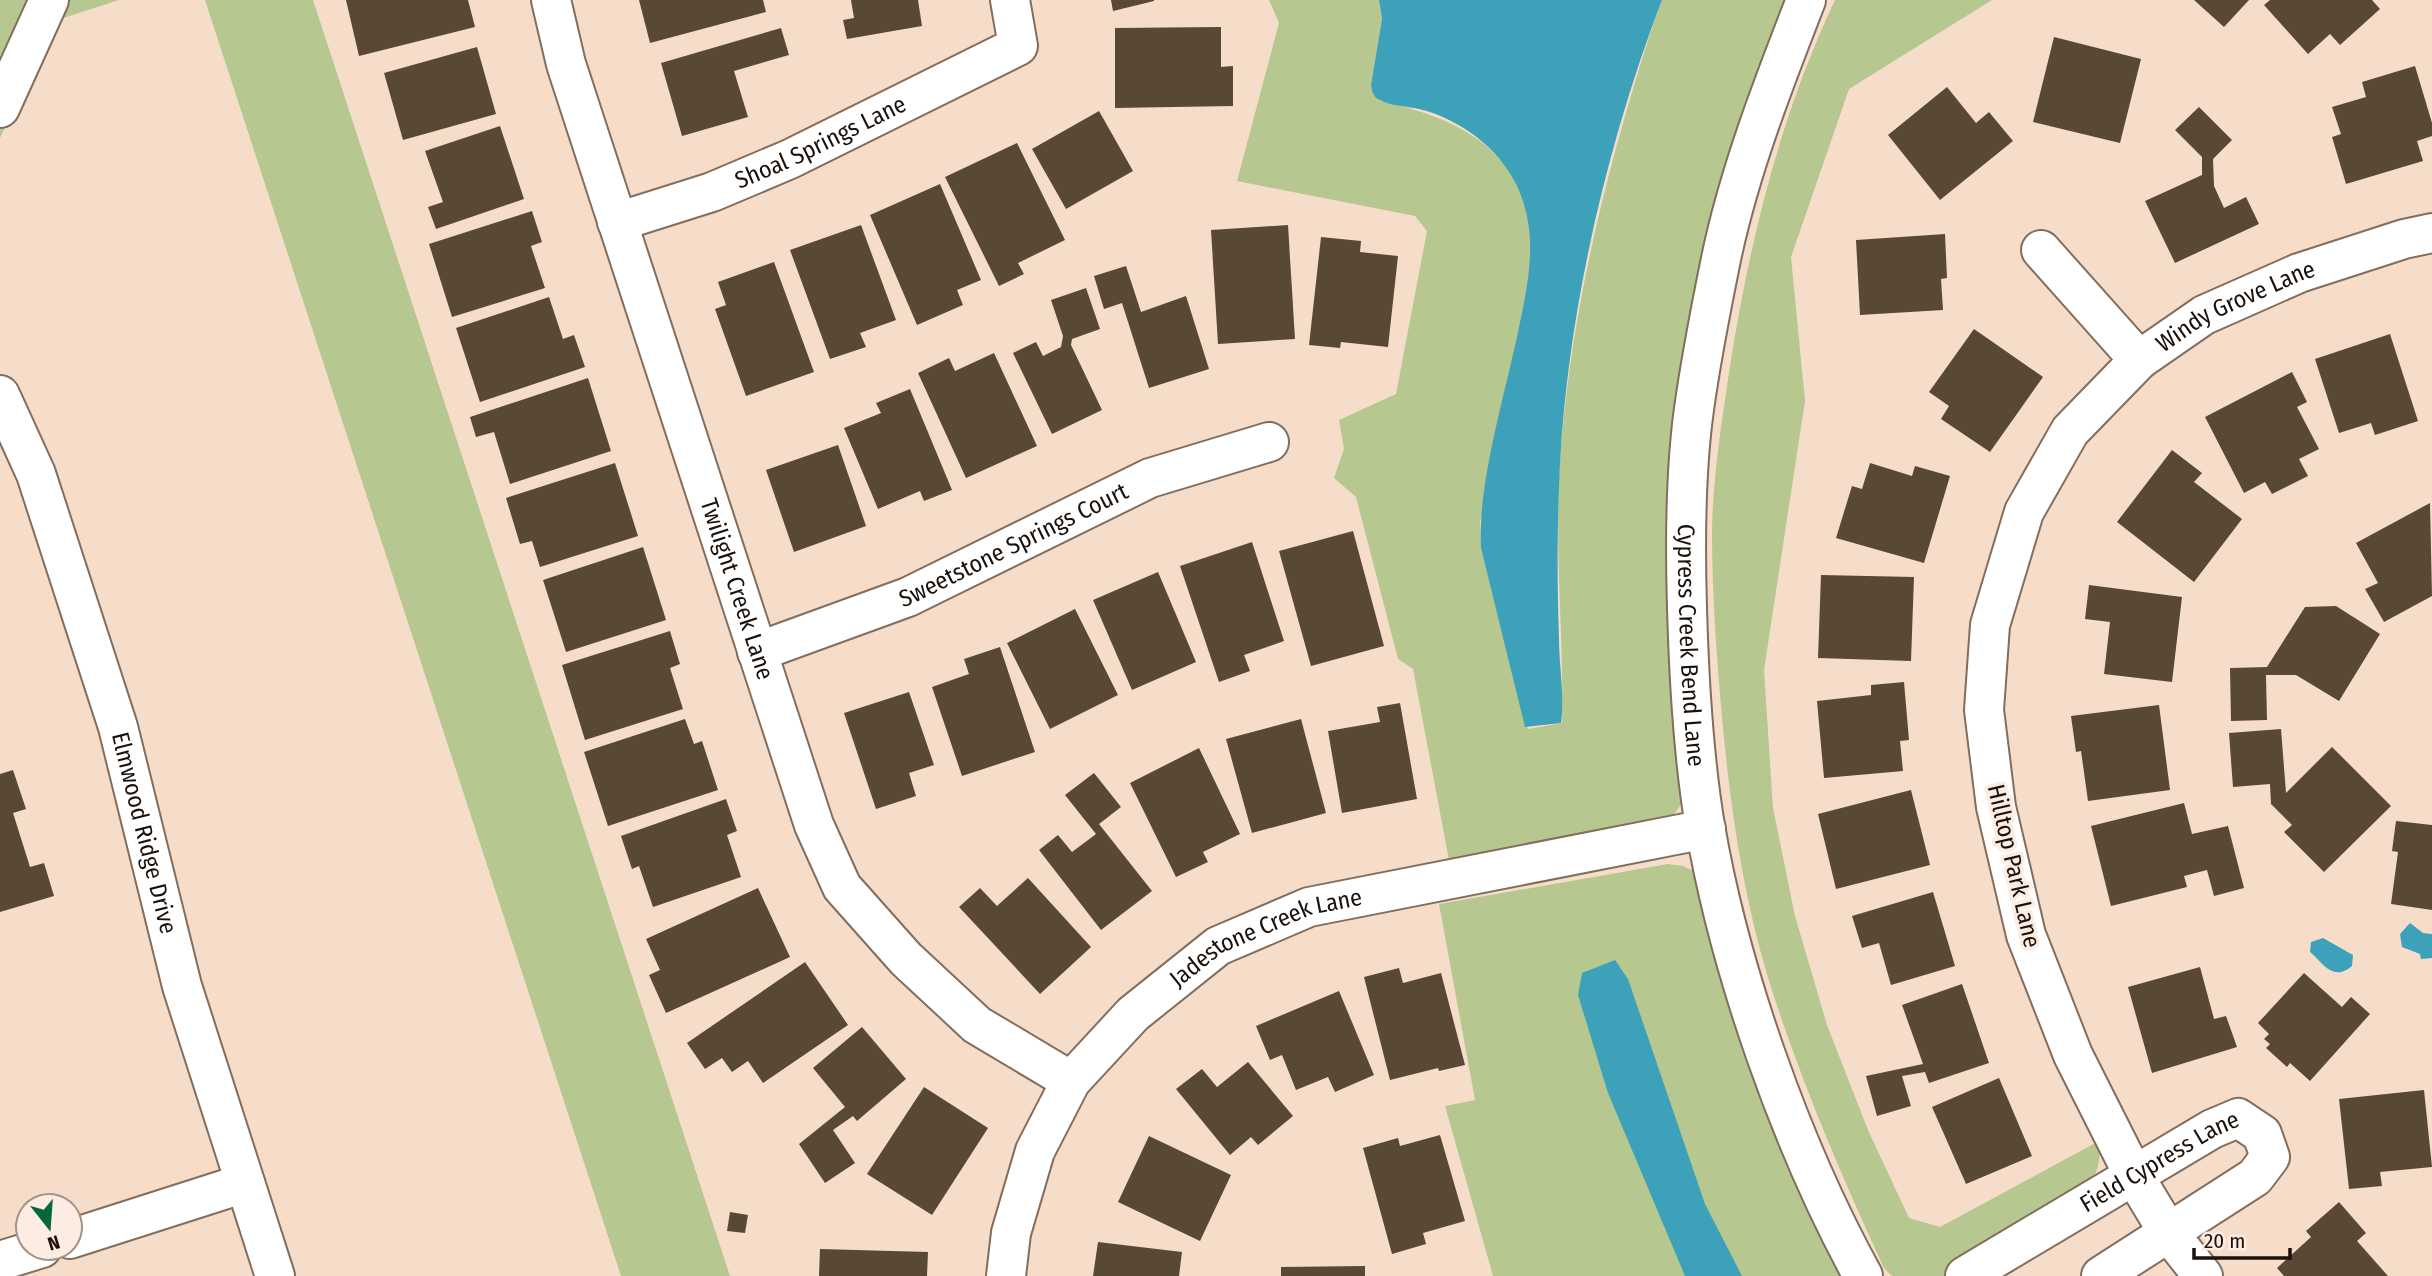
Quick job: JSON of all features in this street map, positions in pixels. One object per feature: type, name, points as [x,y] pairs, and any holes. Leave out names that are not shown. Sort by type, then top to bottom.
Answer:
[{"type":"street","points":[[0,108],[49,0]]},
{"type":"street","name":"Twilight Creek Lane","points":[[551,0],[566,64],[757,652],[814,825],[842,887],[906,959],[977,1026],[1071,1081]]},
{"type":"street","name":"Shoal Springs Lane","points":[[617,222],[712,192],[790,159],[1018,46],[1010,0]]},
{"type":"street","name":"Cypress Creek Bend Lane","points":[[1805,0],[1766,104],[1722,255],[1694,411],[1685,544],[1690,701],[1706,829],[1758,1031],[1794,1127],[1846,1245],[1863,1276]]},
{"type":"street","name":"Windy Grove Lane","points":[[2070,431],[2139,360],[2204,315],[2299,273],[2404,239],[2432,233]]},
{"type":"street","points":[[2041,250],[2139,360]]},
{"type":"street","name":"Elmwood Ridge Drive","points":[[0,394],[36,474],[118,727],[182,986],[275,1276]]},
{"type":"street","name":"Hilltop Park Lane","points":[[2070,431],[2024,512],[1990,625],[1984,710],[1996,807],[2026,935],[2073,1055],[2133,1174],[2168,1232],[2203,1276]]},
{"type":"street","name":"Sweetstone Springs Court","points":[[757,652],[908,597],[1150,478],[1269,442]]},
{"type":"street","name":"Jadestone Creek Lane","points":[[1006,1276],[1011,1233],[1035,1151],[1071,1081],[1133,1014],[1218,946],[1309,907],[1706,829]]},
{"type":"street","name":"Field Cypress Lane","points":[[1965,1276],[2212,1129],[2238,1118],[2262,1134],[2270,1157],[2255,1177],[2101,1276]]},
{"type":"street","points":[[84,1235],[246,1183]]},
{"type":"green space","points":[[0,0],[119,0],[54,21],[0,138]]},
{"type":"green space","points":[[205,0],[313,0],[730,1276],[621,1276]]},
{"type":"green space","points":[[1269,0],[1379,0],[1382,19],[1371,85],[1380,101],[1444,120],[1470,134],[1493,152],[1510,173],[1523,199],[1530,230],[1531,267],[1480,523],[1481,548],[1528,729],[1562,723],[1558,495],[1572,352],[1605,190],[1662,0],[1789,0],[1718,212],[1686,797],[1673,816],[1449,860],[1413,669],[1398,659],[1356,497],[1334,478],[1344,449],[1339,420],[1396,394],[1427,231],[1415,216],[1237,181],[1279,23]]},
{"type":"green space","points":[[1835,0],[1992,0],[1849,89],[1791,257],[1805,401],[1764,670],[1773,808],[1795,916],[1827,1025],[1868,1130],[1909,1218],[1940,1227],[2099,1141],[2098,1166],[2088,1188],[1946,1276],[1892,1276],[1884,1268],[1808,1090],[1781,1018],[1752,919],[1734,824],[1721,703],[1712,530],[1716,469],[1730,366],[1747,272],[1769,179],[1798,88]]},
{"type":"green space","points":[[1668,864],[1683,866],[1696,872],[1845,1276],[1493,1276],[1445,1106],[1475,1100],[1439,904]]},
{"type":"water","points":[[1379,0],[1662,0],[1624,111],[1608,169],[1593,228],[1572,347],[1564,406],[1558,508],[1561,723],[1525,727],[1481,548],[1483,496],[1488,467],[1529,274],[1530,239],[1524,204],[1517,186],[1500,159],[1477,137],[1449,120],[1419,109],[1387,103],[1375,96],[1371,85],[1382,19]]},
{"type":"water","points":[[2410,923],[2423,933],[2432,934],[2432,958],[2421,959],[2420,954],[2402,947],[2400,934]]},
{"type":"water","points":[[2323,938],[2353,955],[2352,966],[2334,972],[2320,962],[2310,952],[2311,942]]},
{"type":"water","points":[[1615,960],[1628,979],[1705,1204],[1742,1276],[1685,1276],[1608,1093],[1578,995],[1582,973]]},
{"type":"building","points":[[346,0],[468,0],[475,27],[359,56]]},
{"type":"building","points":[[639,0],[763,0],[766,12],[650,43]]},
{"type":"building","points":[[851,0],[918,0],[922,26],[847,39],[843,20],[854,18]]},
{"type":"building","points":[[1111,0],[1154,0],[1154,1],[1113,11]]},
{"type":"building","points":[[2194,0],[2249,0],[2224,27]]},
{"type":"building","points":[[2270,0],[2372,0],[2380,9],[2340,45],[2330,34],[2308,54],[2264,5]]},
{"type":"building","points":[[1221,27],[1221,67],[1233,66],[1233,106],[1115,108],[1115,28]]},
{"type":"building","points":[[781,28],[789,55],[734,71],[748,117],[682,136],[661,63]]},
{"type":"building","points":[[2054,37],[2141,59],[2120,143],[2033,122]]},
{"type":"building","points":[[477,47],[496,114],[403,140],[384,73]]},
{"type":"building","points":[[2415,66],[2432,123],[2432,136],[2417,141],[2423,161],[2346,184],[2332,137],[2341,134],[2332,107],[2366,97],[2362,82]]},
{"type":"building","points":[[1947,87],[1976,123],[1989,112],[2013,141],[1940,200],[1888,135]]},
{"type":"building","points":[[2199,107],[2232,140],[2213,159],[2214,186],[2224,208],[2246,197],[2259,224],[2175,263],[2145,201],[2202,175],[2202,157],[2175,130]]},
{"type":"building","points":[[1099,111],[1133,171],[1066,209],[1032,149]]},
{"type":"building","points":[[500,126],[524,199],[436,229],[428,207],[443,202],[425,151]]},
{"type":"building","points":[[1017,143],[1065,240],[1018,263],[1024,274],[999,286],[945,177]]},
{"type":"building","points":[[940,184],[981,280],[957,290],[963,305],[917,325],[870,215]]},
{"type":"building","points":[[532,211],[542,242],[531,246],[545,288],[452,317],[429,244]]},
{"type":"building","points":[[861,225],[896,320],[860,333],[866,347],[830,359],[790,250]]},
{"type":"building","points":[[1288,225],[1295,339],[1218,344],[1211,230]]},
{"type":"building","points":[[1945,234],[1947,278],[1941,279],[1943,310],[1860,315],[1856,240]]},
{"type":"building","points":[[1321,237],[1361,241],[1360,252],[1398,256],[1388,347],[1341,342],[1340,348],[1309,345]]},
{"type":"building","points":[[774,262],[814,372],[746,396],[715,309],[726,305],[718,282]]},
{"type":"building","points":[[1126,266],[1141,312],[1186,296],[1209,369],[1149,388],[1122,303],[1104,309],[1094,276]]},
{"type":"building","points":[[1086,288],[1100,329],[1072,339],[1071,345],[1102,410],[1052,434],[1013,353],[1036,342],[1043,356],[1061,347],[1063,336],[1051,300]]},
{"type":"building","points":[[549,297],[563,339],[574,335],[585,367],[480,402],[456,328]]},
{"type":"building","points":[[1974,329],[2043,377],[1990,452],[1941,419],[1949,406],[1929,392]]},
{"type":"building","points":[[2390,334],[2418,421],[2375,435],[2371,423],[2339,433],[2315,359]]},
{"type":"building","points":[[994,353],[1037,446],[966,478],[918,373],[949,358],[955,371]]},
{"type":"building","points":[[2292,372],[2307,402],[2297,407],[2319,449],[2299,459],[2308,476],[2272,494],[2265,482],[2244,493],[2205,417]]},
{"type":"building","points":[[588,378],[611,451],[510,484],[494,432],[476,437],[470,417]]},
{"type":"building","points":[[910,389],[952,490],[924,501],[920,491],[878,509],[844,428],[881,413],[876,403]]},
{"type":"building","points":[[838,445],[866,526],[794,552],[766,470]]},
{"type":"building","points":[[2172,450],[2202,473],[2194,482],[2242,519],[2194,582],[2117,522]]},
{"type":"building","points":[[615,463],[638,536],[540,567],[532,541],[520,544],[506,498]]},
{"type":"building","points":[[1870,463],[1912,476],[1915,466],[1950,476],[1924,563],[1836,538],[1852,486],[1862,489]]},
{"type":"building","points":[[2430,503],[2432,596],[2384,622],[2365,589],[2378,583],[2356,543]]},
{"type":"building","points":[[1353,531],[1384,646],[1311,666],[1279,551]]},
{"type":"building","points":[[1252,542],[1284,641],[1244,655],[1250,671],[1219,682],[1180,566]]},
{"type":"building","points":[[643,547],[666,620],[566,652],[543,580]]},
{"type":"building","points":[[1158,572],[1196,662],[1132,690],[1093,600]]},
{"type":"building","points":[[1821,575],[1914,577],[1911,661],[1818,658]]},
{"type":"building","points":[[2089,585],[2182,597],[2172,682],[2104,674],[2110,622],[2085,619]]},
{"type":"building","points":[[2336,606],[2380,634],[2339,701],[2296,675],[2266,675],[2267,720],[2231,721],[2230,668],[2267,667],[2305,607]]},
{"type":"building","points":[[1075,609],[1118,695],[1050,729],[1007,643]]},
{"type":"building","points":[[670,631],[680,664],[670,668],[683,709],[585,740],[562,665]]},
{"type":"building","points":[[1000,647],[1035,752],[962,776],[932,687],[969,674],[964,659]]},
{"type":"building","points":[[1904,682],[1909,740],[1900,741],[1903,771],[1824,778],[1817,701],[1871,695],[1871,685]]},
{"type":"building","points":[[909,692],[934,765],[909,773],[916,796],[876,809],[844,713]]},
{"type":"building","points":[[1400,703],[1417,799],[1342,813],[1328,731],[1380,722],[1377,707]]},
{"type":"building","points":[[2159,705],[2170,790],[2088,801],[2081,751],[2076,752],[2071,716]]},
{"type":"building","points":[[685,719],[694,744],[702,741],[718,790],[608,826],[584,752]]},
{"type":"building","points":[[1301,719],[1326,813],[1252,833],[1226,739]]},
{"type":"building","points":[[2281,729],[2286,793],[2332,747],[2391,806],[2324,872],[2284,832],[2292,825],[2271,804],[2270,784],[2233,787],[2229,733]]},
{"type":"building","points":[[1199,748],[1240,834],[1203,852],[1208,862],[1176,877],[1130,783]]},
{"type":"building","points":[[13,770],[26,809],[13,813],[30,867],[44,863],[54,896],[0,912],[0,774]]},
{"type":"building","points":[[1094,773],[1121,807],[1099,824],[1152,891],[1101,930],[1039,850],[1058,835],[1072,852],[1096,834],[1065,795]]},
{"type":"building","points":[[1911,790],[1930,865],[1836,889],[1818,814]]},
{"type":"building","points":[[726,799],[737,831],[727,835],[741,877],[653,907],[639,866],[632,869],[621,836]]},
{"type":"building","points":[[2184,803],[2192,834],[2228,826],[2244,888],[2214,896],[2207,870],[2184,876],[2187,887],[2111,906],[2091,826]]},
{"type":"building","points":[[2396,821],[2432,825],[2432,910],[2391,904],[2398,852],[2392,851]]},
{"type":"building","points":[[1028,878],[1091,947],[1040,994],[959,907],[980,888],[997,906]]},
{"type":"building","points":[[758,888],[790,957],[666,1013],[649,975],[660,970],[646,939]]},
{"type":"building","points":[[1933,892],[1955,966],[1891,985],[1879,943],[1862,948],[1852,916]]},
{"type":"building","points":[[805,962],[848,1025],[763,1083],[748,1061],[732,1072],[722,1058],[705,1069],[687,1043]]},
{"type":"building","points":[[2200,967],[2214,1019],[2226,1016],[2237,1047],[2152,1073],[2128,987]]},
{"type":"building","points":[[1399,968],[1403,983],[1441,973],[1465,1065],[1439,1071],[1438,1068],[1390,1080],[1364,977]]},
{"type":"building","points":[[2304,973],[2342,1007],[2351,997],[2370,1014],[2310,1081],[2290,1063],[2287,1067],[2266,1048],[2270,1044],[2264,1039],[2269,1034],[2258,1023]]},
{"type":"building","points":[[1962,984],[1989,1063],[1929,1083],[1925,1072],[1902,1076],[1911,1106],[1877,1116],[1866,1076],[1923,1064],[1902,1005]]},
{"type":"building","points":[[1339,991],[1374,1075],[1335,1092],[1328,1077],[1296,1090],[1282,1055],[1270,1060],[1256,1026]]},
{"type":"building","points":[[862,1027],[906,1079],[857,1121],[853,1116],[833,1130],[855,1163],[825,1183],[799,1144],[845,1107],[813,1068]]},
{"type":"building","points":[[1248,1062],[1293,1116],[1258,1145],[1251,1137],[1230,1155],[1176,1089],[1202,1069],[1217,1087]]},
{"type":"building","points":[[1999,1078],[2032,1156],[1966,1184],[1932,1107]]},
{"type":"building","points":[[924,1087],[988,1128],[932,1215],[867,1174]]},
{"type":"building","points":[[2424,1090],[2432,1167],[2380,1172],[2382,1186],[2349,1189],[2339,1099]]},
{"type":"building","points":[[1440,1135],[1465,1221],[1423,1233],[1426,1244],[1392,1254],[1363,1148],[1398,1138],[1400,1146]]},
{"type":"building","points":[[1149,1136],[1231,1175],[1200,1241],[1118,1202]]},
{"type":"building","points":[[2339,1202],[2366,1233],[2357,1241],[2388,1276],[2284,1276],[2277,1268],[2311,1237],[2306,1231]]},
{"type":"building","points":[[730,1212],[748,1215],[745,1233],[727,1231]]},
{"type":"building","points":[[1098,1242],[1182,1252],[1179,1276],[1093,1276]]},
{"type":"building","points":[[820,1249],[928,1252],[927,1276],[819,1276]]},
{"type":"building","points":[[1365,1266],[1365,1276],[1281,1276],[1281,1267]]}]
